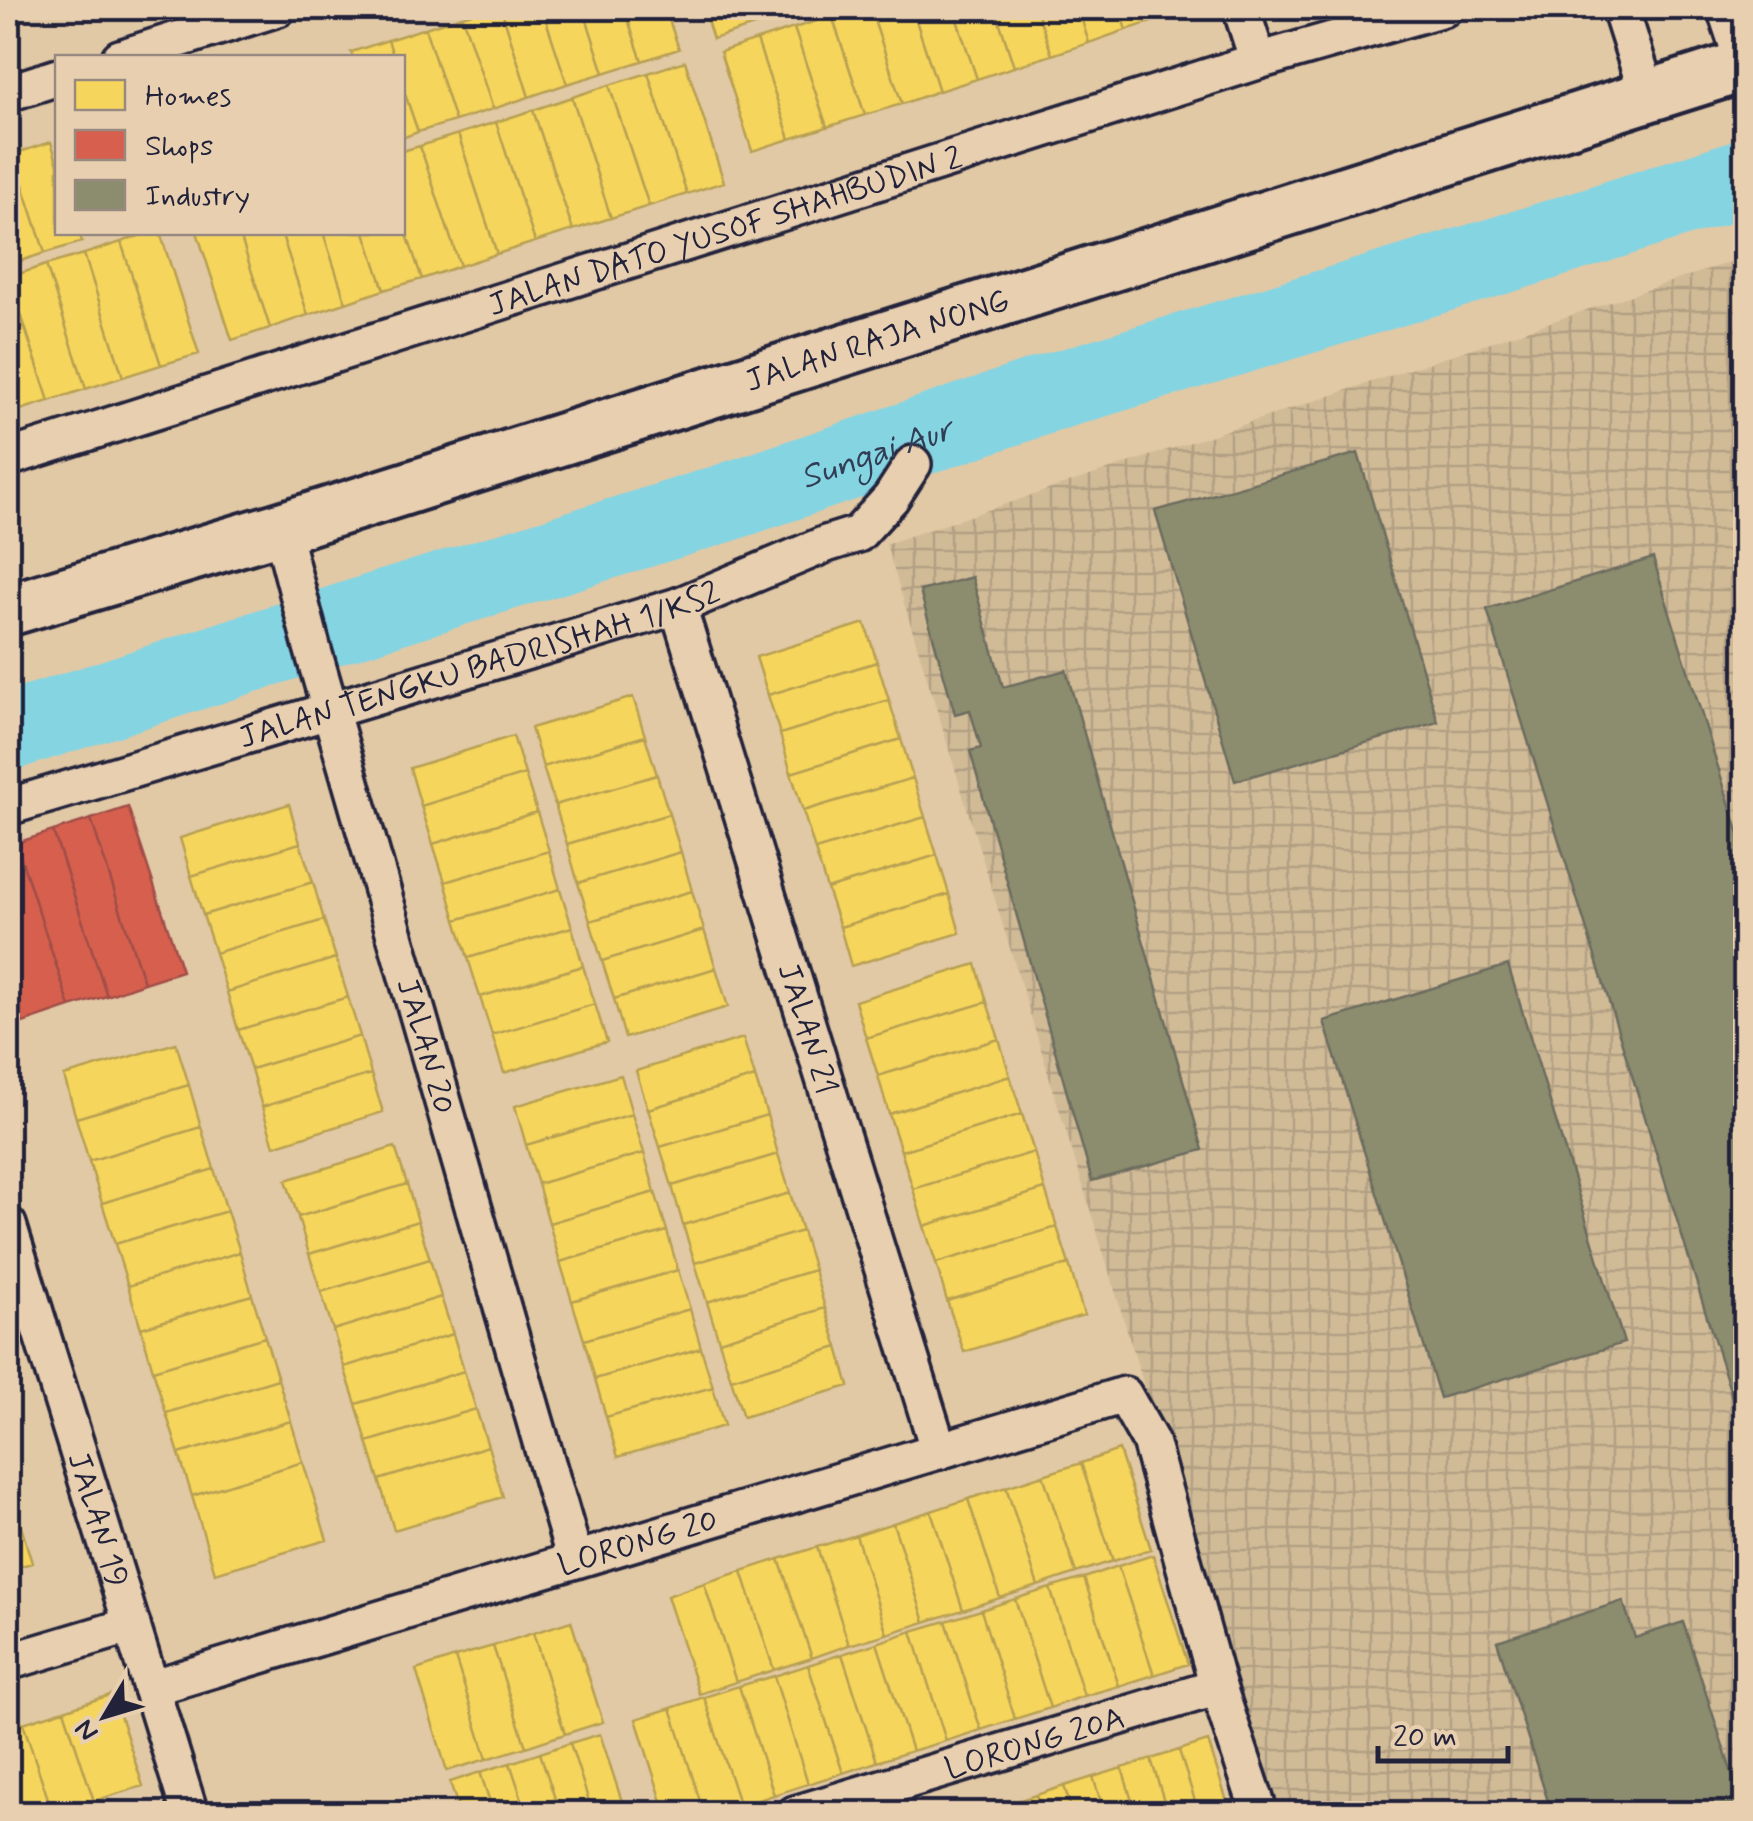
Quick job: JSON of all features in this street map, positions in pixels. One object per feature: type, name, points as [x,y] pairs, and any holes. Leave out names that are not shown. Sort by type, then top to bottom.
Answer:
[{"type":"main road","name":"JALAN RAJA NONG","points":[[8,610],[281,528],[1745,65]]},
{"type":"street","points":[[129,55],[278,8]]},
{"type":"street","points":[[1241,8],[1258,61]]},
{"type":"street","name":"JALAN DATO YUSOF SHAHBUDIN 2","points":[[8,458],[1258,61],[1444,8]]},
{"type":"street","points":[[1620,8],[1648,96]]},
{"type":"street","points":[[1725,8],[1745,65]]},
{"type":"street","points":[[8,93],[55,78]]},
{"type":"street","name":"JALAN TENGKU BADRISHAH 1/KS2","points":[[8,807],[678,606],[858,534],[891,498],[913,464]]},
{"type":"street","name":"JALAN 20","points":[[281,528],[576,1560]]},
{"type":"street","name":"JALAN 21","points":[[678,606],[939,1451]]},
{"type":"street","name":"JALAN 19","points":[[10,1245],[190,1814]]},
{"type":"street","name":"LORONG 20","points":[[151,1688],[1124,1396],[1150,1442],[1218,1687]]},
{"type":"street","points":[[8,1662],[132,1624]]},
{"type":"street","points":[[1218,1687],[1260,1814]]},
{"type":"street","name":"LORONG 20A","points":[[795,1814],[1218,1687]]},
{"type":"shaded area","points":[[1745,257],[1745,1813],[1275,1813],[886,544]]},
{"type":"building: Homes","points":[[501,8],[529,97],[493,109],[462,16]]},
{"type":"building: Homes","points":[[501,8],[542,8],[567,84],[529,97]]},
{"type":"building: Homes","points":[[542,8],[583,8],[604,73],[567,84]]},
{"type":"building: Homes","points":[[583,8],[624,8],[642,61],[604,73]]},
{"type":"building: Homes","points":[[624,8],[665,8],[679,49],[642,61]]},
{"type":"building: Homes","points":[[703,8],[744,8],[751,27],[713,39]]},
{"type":"building: Homes","points":[[744,8],[786,8],[788,15],[751,27]]},
{"type":"building: Homes","points":[[870,8],[902,104],[865,115],[832,16]]},
{"type":"building: Homes","points":[[870,8],[912,8],[939,91],[902,104]]},
{"type":"building: Homes","points":[[912,8],[953,8],[977,79],[939,91]]},
{"type":"building: Homes","points":[[953,8],[995,8],[1014,67],[977,79]]},
{"type":"building: Homes","points":[[995,8],[1036,8],[1052,55],[1014,67]]},
{"type":"building: Homes","points":[[1036,8],[1078,8],[1089,43],[1052,55]]},
{"type":"building: Homes","points":[[1078,8],[1119,8],[1126,30],[1089,43]]},
{"type":"building: Homes","points":[[1119,8],[1160,8],[1164,18],[1126,30]]},
{"type":"building: Homes","points":[[462,16],[493,109],[455,121],[425,28]]},
{"type":"building: Homes","points":[[832,16],[865,115],[827,127],[794,28]]},
{"type":"building: Homes","points":[[425,28],[455,121],[418,132],[405,94],[405,55],[393,55],[388,40]]},
{"type":"building: Homes","points":[[794,28],[827,127],[790,139],[757,40]]},
{"type":"building: Homes","points":[[388,40],[393,55],[352,55],[351,52]]},
{"type":"building: Homes","points":[[757,40],[790,139],[752,151],[720,52]]},
{"type":"building: Homes","points":[[685,61],[724,182],[687,194],[648,73]]},
{"type":"building: Homes","points":[[648,73],[687,194],[649,206],[609,85]]},
{"type":"building: Homes","points":[[609,85],[649,206],[611,218],[572,97]]},
{"type":"building: Homes","points":[[405,94],[418,132],[405,137]]},
{"type":"building: Homes","points":[[572,97],[611,218],[573,230],[533,110]]},
{"type":"building: Homes","points":[[533,110],[573,230],[535,242],[496,122]]},
{"type":"building: Homes","points":[[496,122],[535,242],[497,254],[458,134]]},
{"type":"building: Homes","points":[[458,134],[497,254],[460,266],[420,146]]},
{"type":"building: Homes","points":[[51,142],[55,155],[55,235],[80,235],[82,242],[45,253],[13,154]]},
{"type":"building: Homes","points":[[420,146],[460,266],[422,279],[405,229],[405,150]]},
{"type":"building: Homes","points":[[13,154],[45,253],[8,265],[8,155]]},
{"type":"building: Homes","points":[[405,229],[422,279],[384,290],[366,235],[405,235]]},
{"type":"building: Homes","points":[[141,235],[161,235],[199,354],[161,365],[121,242]]},
{"type":"building: Homes","points":[[198,235],[240,235],[270,328],[232,340]]},
{"type":"building: Homes","points":[[240,235],[282,235],[308,315],[270,328]]},
{"type":"building: Homes","points":[[282,235],[324,235],[346,303],[308,315]]},
{"type":"building: Homes","points":[[324,235],[366,235],[384,290],[346,303]]},
{"type":"building: Homes","points":[[121,242],[161,365],[123,377],[84,254]]},
{"type":"building: Homes","points":[[84,254],[123,377],[86,389],[46,265]]},
{"type":"building: Homes","points":[[46,265],[86,389],[49,401],[9,277]]},
{"type":"building: Homes","points":[[8,277],[49,401],[11,413],[8,401]]},
{"type":"building: Homes","points":[[865,623],[877,662],[768,695],[756,657]]},
{"type":"building: Homes","points":[[877,662],[889,700],[780,734],[768,695]]},
{"type":"building: Homes","points":[[633,697],[645,736],[543,767],[531,728]]},
{"type":"building: Homes","points":[[889,700],[901,739],[791,773],[780,734]]},
{"type":"building: Homes","points":[[513,736],[525,774],[421,806],[410,768]]},
{"type":"building: Homes","points":[[645,736],[657,775],[555,805],[543,767]]},
{"type":"building: Homes","points":[[901,739],[913,778],[803,811],[791,773]]},
{"type":"building: Homes","points":[[525,774],[537,812],[433,844],[421,806]]},
{"type":"building: Homes","points":[[657,775],[669,814],[567,844],[555,805]]},
{"type":"building: Homes","points":[[913,778],[925,817],[815,850],[803,811]]},
{"type":"building: Homes","points":[[289,804],[300,843],[191,876],[180,838]]},
{"type":"building: Homes","points":[[537,812],[549,851],[445,882],[433,844]]},
{"type":"building: Homes","points":[[669,814],[681,852],[578,883],[567,844]]},
{"type":"building: Homes","points":[[925,817],[937,855],[827,889],[815,850]]},
{"type":"building: Homes","points":[[300,843],[313,882],[203,915],[191,876]]},
{"type":"building: Homes","points":[[549,851],[560,889],[456,920],[445,882]]},
{"type":"building: Homes","points":[[681,852],[692,891],[590,921],[578,883]]},
{"type":"building: Homes","points":[[937,855],[949,894],[840,927],[827,889]]},
{"type":"building: Homes","points":[[313,882],[324,920],[215,953],[203,915]]},
{"type":"building: Homes","points":[[560,889],[572,927],[468,958],[456,920]]},
{"type":"building: Homes","points":[[692,891],[704,930],[602,961],[590,921]]},
{"type":"building: Homes","points":[[949,894],[960,933],[851,966],[840,927]]},
{"type":"building: Homes","points":[[324,920],[336,958],[227,992],[215,953]]},
{"type":"building: Homes","points":[[572,927],[583,966],[480,997],[468,958]]},
{"type":"building: Homes","points":[[704,930],[716,968],[614,999],[602,961]]},
{"type":"building: Homes","points":[[336,958],[348,997],[238,1030],[227,992]]},
{"type":"building: Homes","points":[[976,964],[987,1002],[866,1038],[855,1001]]},
{"type":"building: Homes","points":[[583,966],[595,1004],[492,1035],[480,997]]},
{"type":"building: Homes","points":[[716,968],[728,1007],[625,1038],[614,999]]},
{"type":"building: Homes","points":[[348,997],[360,1036],[251,1069],[238,1030]]},
{"type":"building: Homes","points":[[987,1002],[999,1039],[878,1076],[866,1038]]},
{"type":"building: Homes","points":[[595,1004],[607,1042],[504,1073],[492,1035]]},
{"type":"building: Homes","points":[[360,1036],[371,1074],[262,1107],[251,1069]]},
{"type":"building: Homes","points":[[743,1038],[755,1077],[648,1109],[636,1071]]},
{"type":"building: Homes","points":[[999,1039],[1010,1076],[889,1114],[878,1076]]},
{"type":"building: Homes","points":[[176,1043],[189,1085],[76,1118],[64,1076]]},
{"type":"building: Homes","points":[[371,1074],[383,1112],[274,1146],[262,1107]]},
{"type":"building: Homes","points":[[621,1075],[632,1114],[526,1145],[515,1106]]},
{"type":"building: Homes","points":[[1010,1076],[1022,1114],[901,1151],[889,1114]]},
{"type":"building: Homes","points":[[755,1077],[767,1115],[660,1147],[648,1109]]},
{"type":"building: Homes","points":[[189,1085],[201,1127],[89,1161],[76,1118]]},
{"type":"building: Homes","points":[[632,1114],[644,1153],[538,1184],[526,1145]]},
{"type":"building: Homes","points":[[1022,1114],[1034,1152],[913,1189],[901,1151]]},
{"type":"building: Homes","points":[[767,1115],[778,1154],[672,1186],[660,1147]]},
{"type":"building: Homes","points":[[201,1127],[214,1169],[102,1203],[89,1161]]},
{"type":"building: Homes","points":[[395,1147],[407,1184],[298,1217],[286,1180]]},
{"type":"building: Homes","points":[[1034,1152],[1045,1189],[924,1226],[913,1189]]},
{"type":"building: Homes","points":[[644,1153],[655,1192],[549,1223],[538,1184]]},
{"type":"building: Homes","points":[[778,1154],[790,1193],[683,1225],[672,1186]]},
{"type":"building: Homes","points":[[214,1169],[227,1211],[115,1244],[102,1203]]},
{"type":"building: Homes","points":[[407,1184],[418,1221],[309,1254],[298,1217]]},
{"type":"building: Homes","points":[[1045,1189],[1057,1227],[936,1263],[924,1226]]},
{"type":"building: Homes","points":[[655,1192],[667,1231],[560,1262],[549,1223]]},
{"type":"building: Homes","points":[[790,1193],[802,1231],[695,1263],[683,1225]]},
{"type":"building: Homes","points":[[227,1211],[240,1252],[128,1286],[115,1244]]},
{"type":"building: Homes","points":[[418,1221],[430,1259],[321,1292],[309,1254]]},
{"type":"building: Homes","points":[[1057,1227],[1069,1264],[947,1301],[936,1263]]},
{"type":"building: Homes","points":[[667,1231],[678,1270],[572,1301],[560,1262]]},
{"type":"building: Homes","points":[[802,1231],[814,1270],[707,1302],[695,1263]]},
{"type":"building: Homes","points":[[240,1252],[252,1295],[141,1328],[128,1286]]},
{"type":"building: Homes","points":[[430,1259],[441,1297],[333,1330],[321,1292]]},
{"type":"building: Homes","points":[[1069,1264],[1084,1315],[964,1352],[947,1301]]},
{"type":"building: Homes","points":[[678,1270],[690,1309],[584,1340],[572,1301]]},
{"type":"building: Homes","points":[[814,1270],[825,1308],[719,1341],[707,1302]]},
{"type":"building: Homes","points":[[252,1295],[265,1337],[153,1370],[141,1328]]},
{"type":"building: Homes","points":[[441,1297],[453,1334],[344,1367],[333,1330]]},
{"type":"building: Homes","points":[[825,1308],[838,1347],[731,1379],[719,1341]]},
{"type":"building: Homes","points":[[690,1309],[701,1348],[595,1379],[584,1340]]},
{"type":"building: Homes","points":[[453,1334],[464,1371],[356,1404],[344,1367]]},
{"type":"building: Homes","points":[[265,1337],[278,1379],[166,1413],[153,1370]]},
{"type":"building: Homes","points":[[838,1347],[849,1386],[743,1417],[731,1379]]},
{"type":"building: Homes","points":[[701,1348],[713,1387],[606,1417],[595,1379]]},
{"type":"building: Homes","points":[[464,1371],[476,1409],[367,1442],[356,1404]]},
{"type":"building: Homes","points":[[278,1379],[291,1421],[179,1454],[166,1413]]},
{"type":"building: Homes","points":[[713,1387],[724,1426],[618,1457],[606,1417]]},
{"type":"building: Homes","points":[[476,1409],[488,1446],[379,1480],[367,1442]]},
{"type":"building: Homes","points":[[291,1421],[303,1462],[192,1496],[179,1454]]},
{"type":"building: Homes","points":[[488,1446],[503,1497],[394,1530],[379,1480]]},
{"type":"building: Homes","points":[[1119,1450],[1151,1549],[1113,1561],[1081,1463]]},
{"type":"building: Homes","points":[[303,1462],[327,1540],[215,1573],[192,1496]]},
{"type":"building: Homes","points":[[1081,1463],[1113,1561],[1076,1573],[1043,1475]]},
{"type":"building: Homes","points":[[1043,1475],[1076,1573],[1038,1586],[1006,1487]]},
{"type":"building: Homes","points":[[8,1483],[32,1563],[8,1570]]},
{"type":"building: Homes","points":[[1006,1487],[1038,1586],[1000,1598],[968,1499]]},
{"type":"building: Homes","points":[[968,1499],[1000,1598],[963,1610],[931,1511]]},
{"type":"building: Homes","points":[[931,1511],[963,1610],[925,1622],[893,1523]]},
{"type":"building: Homes","points":[[893,1523],[925,1622],[887,1634],[856,1535]]},
{"type":"building: Homes","points":[[856,1535],[887,1634],[849,1645],[817,1547]]},
{"type":"building: Homes","points":[[817,1547],[849,1645],[812,1658],[779,1559]]},
{"type":"building: Homes","points":[[1153,1555],[1188,1664],[1154,1675],[1118,1566]]},
{"type":"building: Homes","points":[[779,1559],[812,1658],[774,1670],[742,1571]]},
{"type":"building: Homes","points":[[1118,1566],[1154,1675],[1119,1686],[1084,1578]]},
{"type":"building: Homes","points":[[742,1571],[774,1670],[736,1682],[704,1583]]},
{"type":"building: Homes","points":[[1084,1578],[1119,1686],[1084,1696],[1050,1588]]},
{"type":"building: Homes","points":[[704,1583],[736,1682],[699,1694],[667,1596]]},
{"type":"building: Homes","points":[[1050,1588],[1084,1696],[1050,1708],[1015,1599]]},
{"type":"building: Homes","points":[[1015,1599],[1050,1708],[1015,1719],[981,1610]]},
{"type":"building: Homes","points":[[981,1610],[1015,1719],[981,1730],[946,1621]]},
{"type":"building: Homes","points":[[571,1621],[603,1722],[565,1734],[533,1633]]},
{"type":"building: Homes","points":[[946,1621],[981,1730],[946,1741],[912,1631]]},
{"type":"building: Homes","points":[[912,1631],[946,1741],[912,1751],[877,1643]]},
{"type":"building: Homes","points":[[533,1633],[565,1734],[526,1747],[493,1646]]},
{"type":"building: Homes","points":[[877,1643],[912,1751],[877,1762],[842,1654]]},
{"type":"building: Homes","points":[[493,1646],[526,1747],[487,1759],[455,1657]]},
{"type":"building: Homes","points":[[842,1654],[877,1762],[843,1773],[808,1665]]},
{"type":"building: Homes","points":[[455,1657],[487,1759],[447,1771],[416,1670]]},
{"type":"building: Homes","points":[[808,1665],[843,1773],[808,1784],[774,1676]]},
{"type":"building: Homes","points":[[774,1676],[808,1784],[774,1795],[739,1686]]},
{"type":"building: Homes","points":[[739,1686],[774,1795],[740,1806],[704,1697]]},
{"type":"building: Homes","points":[[113,1694],[143,1786],[94,1801],[64,1710]]},
{"type":"building: Homes","points":[[704,1697],[740,1806],[715,1814],[704,1814],[671,1708]]},
{"type":"building: Homes","points":[[671,1708],[704,1814],[666,1814],[636,1719]]},
{"type":"building: Homes","points":[[64,1710],[94,1801],[53,1814],[23,1723]]},
{"type":"building: Homes","points":[[23,1723],[53,1814],[8,1814],[8,1729]]},
{"type":"building: Homes","points":[[600,1734],[626,1814],[593,1814],[570,1743]]},
{"type":"building: Homes","points":[[1208,1741],[1231,1814],[1199,1814],[1179,1750]]},
{"type":"building: Homes","points":[[570,1743],[593,1814],[560,1814],[540,1753]]},
{"type":"building: Homes","points":[[1179,1750],[1199,1814],[1168,1814],[1151,1759]]},
{"type":"building: Homes","points":[[540,1753],[560,1814],[527,1814],[510,1763]]},
{"type":"building: Homes","points":[[1151,1759],[1168,1814],[1136,1814],[1122,1768]]},
{"type":"building: Homes","points":[[510,1763],[527,1814],[494,1814],[480,1772]]},
{"type":"building: Homes","points":[[1122,1768],[1136,1814],[1105,1814],[1093,1777]]},
{"type":"building: Homes","points":[[480,1772],[494,1814],[460,1814],[450,1782]]},
{"type":"building: Homes","points":[[1093,1777],[1105,1814],[1073,1814],[1064,1786]]},
{"type":"building: Homes","points":[[1064,1786],[1073,1814],[1042,1814],[1036,1795]]},
{"type":"building: Homes","points":[[1036,1795],[1042,1814],[1011,1814],[1007,1804]]},
{"type":"building: Shops","points":[[128,807],[182,971],[144,983],[91,819]]},
{"type":"building: Shops","points":[[91,819],[144,983],[107,996],[53,831]]},
{"type":"building: Shops","points":[[53,831],[107,996],[70,1007],[16,843]]},
{"type":"building: Shops","points":[[16,843],[70,1007],[8,1028],[8,846]]},
{"type":"building: Industry","points":[[1358,453],[1438,722],[1235,781],[1155,511]]},
{"type":"building: Industry","points":[[1653,558],[1746,857],[1746,1442],[1487,609]]},
{"type":"building: Industry","points":[[972,577],[1003,687],[1066,670],[1203,1150],[1092,1181],[970,751],[981,748],[970,710],[955,714],[920,591]]},
{"type":"building: Industry","points":[[1508,965],[1624,1343],[1440,1398],[1324,1021]]},
{"type":"building: Industry","points":[[1623,1601],[1635,1638],[1683,1622],[1745,1814],[1552,1814],[1497,1641]]},
{"type":"waterway","name":"Sungai Aur","points":[[8,732],[722,504],[1053,392],[1746,177]]}]
